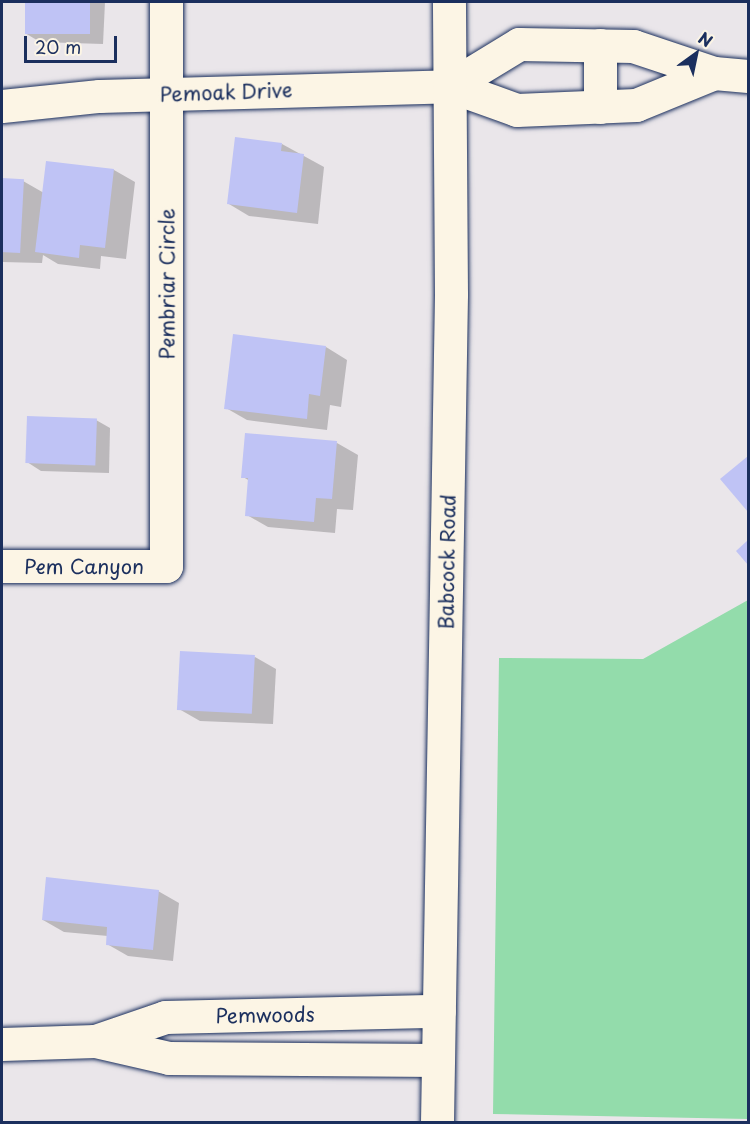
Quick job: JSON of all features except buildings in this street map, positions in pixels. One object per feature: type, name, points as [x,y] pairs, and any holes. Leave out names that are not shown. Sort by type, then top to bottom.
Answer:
[{"type":"street","name":"Pembriar Circle","points":[[166,2],[168,93],[166,566]]},
{"type":"street","name":"Babcock Road","points":[[437,1122],[451,294],[448,2]]},
{"type":"street","points":[[450,86],[519,44],[633,46],[714,73],[748,76]]},
{"type":"street","points":[[600,45],[600,107]]},
{"type":"street","points":[[450,86],[516,110],[600,107],[636,105],[714,73]]},
{"type":"street","name":"Pemoak Drive","points":[[2,106],[168,93],[450,86]]},
{"type":"street","name":"Pem Canyon","points":[[2,566],[166,566]]},
{"type":"street","name":"Pemwoods","points":[[95,1041],[165,1017],[439,1011]]},
{"type":"street","name":"Pemwoods","points":[[2,1044],[95,1041],[169,1058],[438,1060]]},
{"type":"green space","points":[[748,600],[748,1119],[493,1114],[499,658],[643,659]]}]
